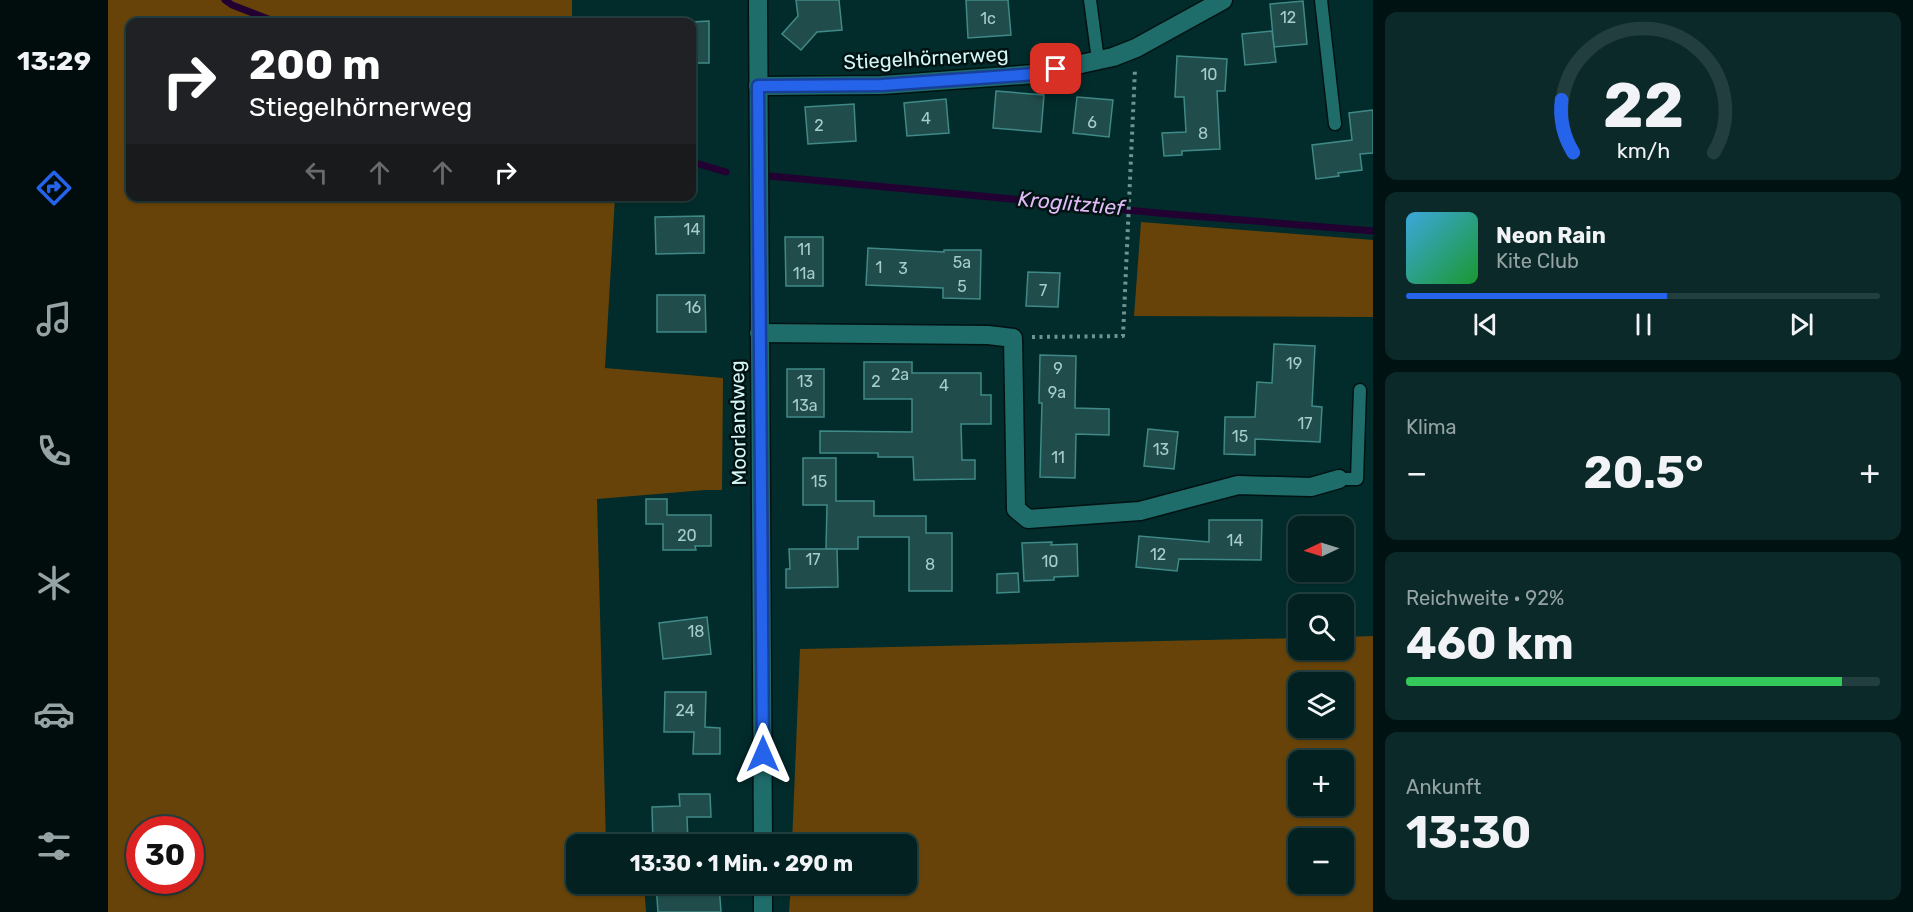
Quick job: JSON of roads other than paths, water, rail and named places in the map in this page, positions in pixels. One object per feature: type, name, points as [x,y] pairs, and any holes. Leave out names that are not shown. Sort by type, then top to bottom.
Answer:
[{"type":"street","name":"Moorlandweg","points":[[758,0],[763,834]]},
{"type":"street","name":"Stiegelhörnerweg","points":[[758,86],[882,85],[1035,74],[1113,57],[1136,48],[1223,0]]},
{"type":"street","points":[[759,333],[988,335],[1013,338],[1016,509],[1028,519],[1140,511],[1238,485],[1311,487],[1339,479]]},
{"type":"street","points":[[763,894],[763,912]]},
{"type":"lane","points":[[1090,0],[1098,60]]},
{"type":"lane","points":[[1321,0],[1335,124]]},
{"type":"lane","points":[[1339,479],[1357,479],[1360,390]]},
{"type":"waterway","name":"Kroglitztief","points":[[225,0],[266,18]]},
{"type":"waterway","name":"Kroglitztief","points":[[696,163],[726,172]]},
{"type":"waterway","name":"Kroglitztief","points":[[770,176],[1373,231]]}]
